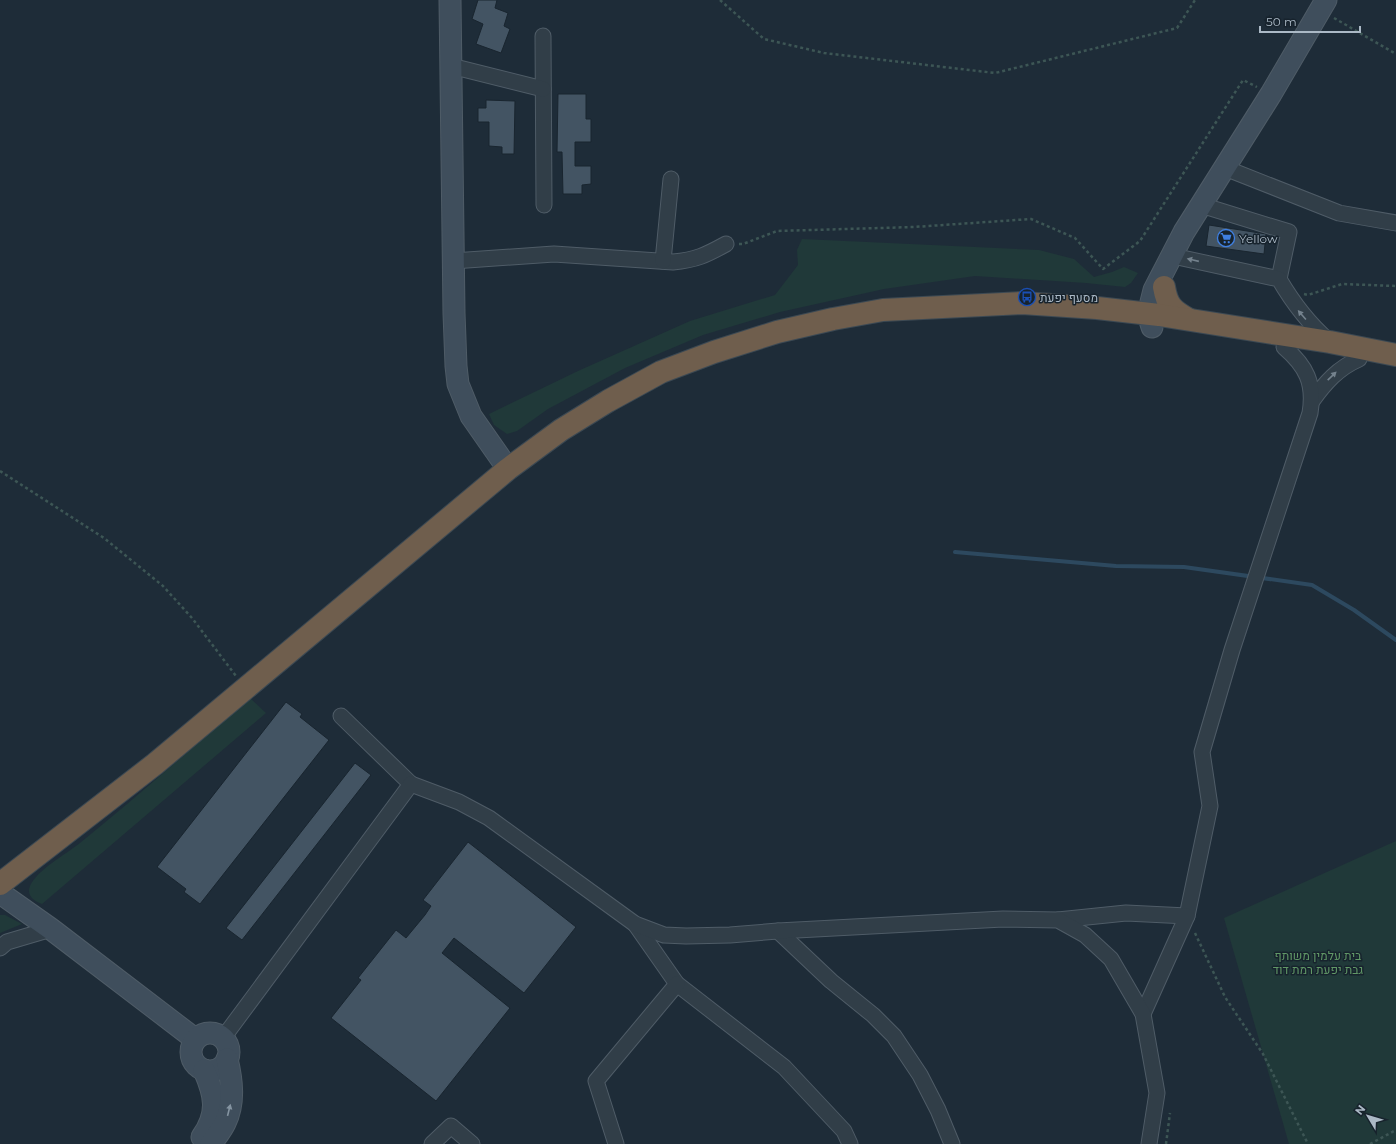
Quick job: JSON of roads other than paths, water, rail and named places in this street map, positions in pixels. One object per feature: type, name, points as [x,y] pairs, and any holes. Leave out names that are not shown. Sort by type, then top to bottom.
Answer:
[{"type":"highway","points":[[1126,311],[1141,303],[1159,289],[1167,303],[1176,312],[1188,319]]},
{"type":"highway","points":[[0,884],[155,764],[245,687],[508,469],[560,430],[608,400],[668,370],[714,352],[777,332],[833,319],[883,310],[1022,303],[1126,311],[1153,319],[1284,347],[1396,364]]},
{"type":"highway","points":[[938,307],[1153,319],[1188,319],[1330,342],[1396,355]]},
{"type":"street","points":[[450,0],[453,261],[456,366],[458,384],[471,416],[508,469]]},
{"type":"street","points":[[1153,319],[1159,289],[1184,232],[1271,94],[1323,5]]},
{"type":"street","points":[[543,36],[544,205]]},
{"type":"street","points":[[451,66],[543,89]]},
{"type":"street","points":[[1225,168],[1339,213],[1396,223]]},
{"type":"street","points":[[663,261],[671,179]]},
{"type":"street","points":[[1201,205],[1289,232],[1281,284]]},
{"type":"street","points":[[453,261],[554,254],[673,262],[703,257],[726,244]]},
{"type":"street","points":[[1173,256],[1281,284],[1299,311],[1314,328],[1330,342]]},
{"type":"street","points":[[1143,1014],[1187,916],[1210,806],[1202,752],[1232,650],[1310,413],[1312,401],[1306,371],[1296,358],[1284,347]]},
{"type":"street","points":[[1312,401],[1325,383],[1338,371],[1348,363],[1359,359]]},
{"type":"street","points":[[341,716],[411,784],[459,802],[489,818],[636,924],[664,935],[730,935],[1003,919],[1058,920],[1126,913],[1187,916]]},
{"type":"street","points":[[223,1038],[411,784]]},
{"type":"street","points":[[0,893],[51,929],[195,1040]]},
{"type":"street","points":[[1058,920],[1085,935],[1110,959],[1143,1014],[1157,1093],[1149,1144]]},
{"type":"street","points":[[636,924],[677,984],[784,1067],[844,1131],[850,1144]]},
{"type":"street","points":[[0,948],[7,942],[51,929]]},
{"type":"street","points":[[778,931],[831,981],[873,1015],[894,1036],[920,1076],[938,1110],[952,1144]]},
{"type":"street","points":[[616,1144],[596,1081],[677,984]]},
{"type":"street","points":[[212,1032],[223,1038],[227,1043],[229,1050],[227,1059],[222,1067],[210,1071],[198,1067],[194,1063],[190,1051],[199,1035],[212,1032]]},
{"type":"street","points":[[210,1144],[226,1123],[230,1111],[232,1087],[227,1059]]},
{"type":"street","points":[[197,1144],[207,1130],[214,1112],[212,1090],[204,1070]]},
{"type":"street","points":[[432,1144],[451,1126],[472,1144]]},
{"type":"waterway","points":[[955,552],[1116,566],[1184,567],[1312,585],[1354,610],[1396,640]]},
{"type":"place","name":"Yellow","points":[[1226,238]]},
{"type":"place","name":"מסעף יפעת","points":[[1027,297]]},
{"type":"park label","name":"בית עלמין משותף גבת יפעת רמת דוד","points":[[1318,962]]}]
